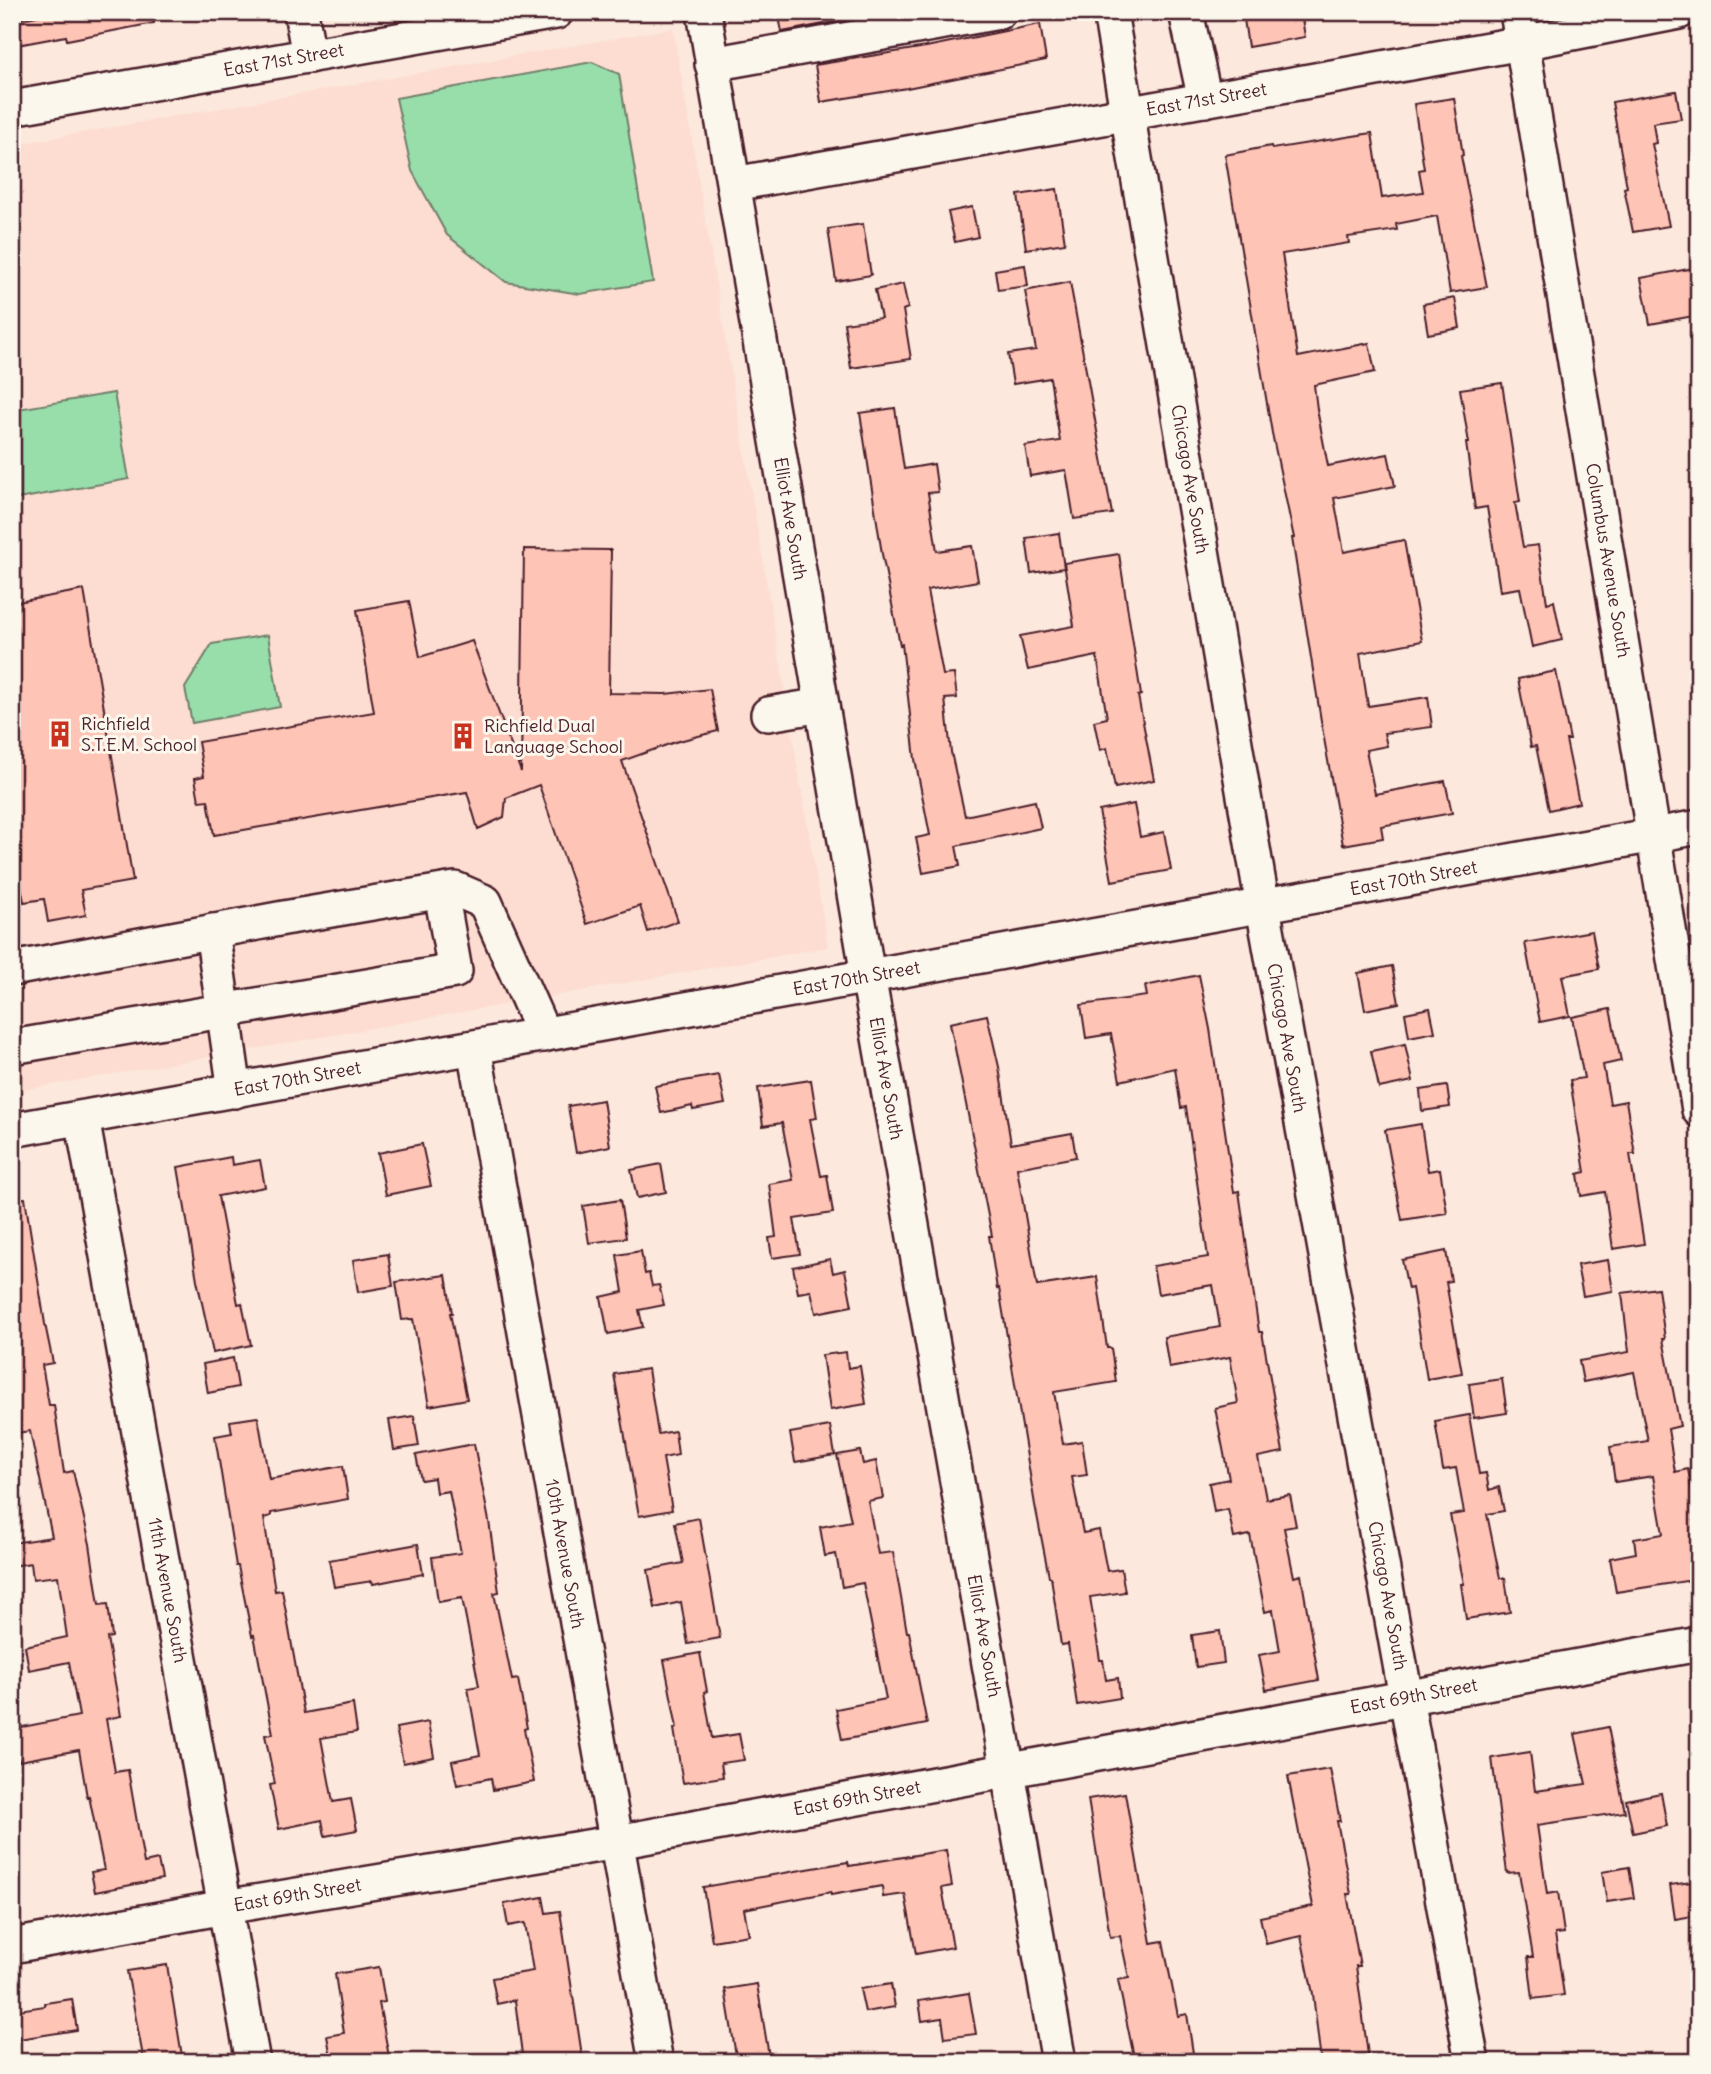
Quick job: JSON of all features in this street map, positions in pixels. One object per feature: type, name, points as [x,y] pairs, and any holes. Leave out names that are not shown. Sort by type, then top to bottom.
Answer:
[{"type":"street","points":[[301,12],[309,56]]},
{"type":"street","name":"East 71st Street","points":[[12,108],[555,12]]},
{"type":"street","name":"Elliot Ave South","points":[[704,12],[869,978],[1059,2062]]},
{"type":"street","points":[[712,64],[999,12]]},
{"type":"street","name":"Chicago Ave South","points":[[1110,12],[1263,907],[1472,2062]]},
{"type":"street","points":[[1186,12],[1205,100]]},
{"type":"street","name":"East 71st Street","points":[[734,184],[1205,100],[1520,28],[1679,12]]},
{"type":"street","name":"Columbus Avenue South","points":[[1520,28],[1699,1110]]},
{"type":"street","points":[[768,714],[822,705]]},
{"type":"street","name":"East 70th Street","points":[[12,1130],[1699,827]]},
{"type":"street","points":[[12,969],[455,889],[485,902],[544,1035]]},
{"type":"street","points":[[12,1047],[455,971],[440,892]]},
{"type":"street","points":[[212,931],[235,1091]]},
{"type":"street","name":"10th Avenue South","points":[[474,1048],[656,2062]]},
{"type":"street","name":"11th Avenue South","points":[[82,1118],[253,2062]]},
{"type":"street","name":"East 69th Street","points":[[12,1946],[225,1906],[617,1842],[1699,1644]]},
{"type":"shaded area","points":[[673,28],[828,947],[12,1092],[12,145]]},
{"type":"green space","points":[[592,62],[619,74],[653,282],[580,294],[506,282],[447,235],[412,171],[396,98]]},
{"type":"green space","points":[[114,393],[129,479],[12,500],[12,410]]},
{"type":"green space","points":[[268,635],[280,707],[192,723],[185,688],[212,644]]},
{"type":"building","points":[[56,12],[153,12],[154,23],[67,40],[66,36],[12,46],[12,21]]},
{"type":"building","points":[[778,12],[848,12],[850,19],[782,32]]},
{"type":"building","points":[[1243,12],[1301,12],[1305,37],[1248,47]]},
{"type":"building","points":[[1040,24],[1046,60],[821,102],[815,65],[926,47]]},
{"type":"building","points":[[1676,91],[1681,119],[1653,123],[1656,143],[1652,144],[1669,226],[1633,232],[1612,102]]},
{"type":"building","points":[[1454,98],[1463,155],[1461,156],[1487,287],[1450,293],[1437,216],[1396,224],[1397,230],[1348,237],[1349,243],[1282,254],[1298,357],[1369,343],[1375,372],[1314,385],[1317,409],[1328,466],[1388,454],[1395,486],[1334,498],[1344,552],[1404,540],[1422,641],[1360,653],[1368,706],[1428,697],[1432,727],[1384,733],[1387,746],[1366,750],[1375,794],[1445,781],[1452,813],[1381,826],[1383,838],[1343,845],[1322,727],[1294,538],[1272,433],[1225,155],[1372,133],[1382,198],[1423,192],[1419,170],[1424,169],[1414,104]]},
{"type":"building","points":[[1057,189],[1065,243],[1026,249],[1018,195]]},
{"type":"building","points":[[972,207],[978,237],[955,242],[948,212]]},
{"type":"building","points":[[863,224],[871,275],[836,281],[828,229]]},
{"type":"building","points":[[1025,265],[1028,286],[998,290],[995,270]]},
{"type":"building","points":[[1699,267],[1699,315],[1650,324],[1641,278]]},
{"type":"building","points":[[1070,282],[1112,514],[1074,519],[1066,470],[1030,476],[1025,446],[1060,441],[1050,378],[1013,384],[1008,354],[1036,350],[1025,291]]},
{"type":"building","points":[[903,284],[908,308],[903,310],[911,359],[851,368],[844,323],[881,318],[875,290]]},
{"type":"building","points":[[1455,298],[1460,328],[1428,334],[1423,304]]},
{"type":"building","points":[[1502,383],[1520,502],[1515,503],[1523,547],[1538,545],[1547,603],[1554,601],[1562,640],[1532,647],[1520,588],[1500,591],[1487,507],[1475,509],[1466,443],[1469,443],[1460,389]]},
{"type":"building","points":[[895,408],[904,469],[934,464],[938,492],[928,493],[937,551],[972,546],[978,581],[927,590],[943,675],[954,674],[957,698],[945,699],[951,752],[965,816],[1035,801],[1041,828],[956,846],[960,866],[923,873],[916,838],[930,835],[915,759],[902,644],[900,645],[882,554],[860,413]]},
{"type":"building","points":[[1059,533],[1064,568],[1031,573],[1026,538]]},
{"type":"building","name":"Richfield Dual Language School","points":[[524,549],[611,550],[609,693],[665,694],[710,689],[718,731],[675,742],[622,761],[678,921],[648,932],[640,906],[587,924],[539,785],[506,798],[504,817],[478,829],[467,792],[214,835],[208,800],[199,801],[195,778],[204,776],[198,742],[374,712],[357,610],[409,601],[420,657],[472,641],[521,772]]},
{"type":"building","points":[[1119,554],[1141,695],[1138,696],[1154,780],[1115,788],[1107,748],[1100,750],[1094,721],[1107,718],[1097,656],[1028,670],[1020,636],[1074,626],[1064,563]]},
{"type":"building","name":"Richfield S.T.E.M. School","points":[[84,590],[133,881],[81,890],[86,915],[48,922],[44,899],[24,902],[17,866],[12,867],[12,603]]},
{"type":"building","points":[[1556,671],[1579,803],[1549,810],[1536,746],[1531,747],[1518,679]]},
{"type":"building","points":[[1134,804],[1140,837],[1164,832],[1171,870],[1112,881],[1099,811]]},
{"type":"building","points":[[1592,931],[1599,969],[1562,976],[1570,1016],[1540,1022],[1525,943]]},
{"type":"building","points":[[1392,966],[1399,1003],[1365,1010],[1358,973]]},
{"type":"building","points":[[1199,975],[1210,1029],[1234,1192],[1239,1191],[1259,1332],[1262,1332],[1283,1452],[1258,1457],[1266,1499],[1290,1495],[1296,1526],[1284,1528],[1294,1577],[1301,1575],[1319,1680],[1266,1690],[1259,1655],[1280,1651],[1273,1610],[1265,1612],[1250,1535],[1234,1538],[1228,1509],[1214,1512],[1209,1483],[1229,1479],[1215,1408],[1238,1403],[1230,1357],[1169,1368],[1164,1337],[1220,1327],[1213,1285],[1158,1294],[1153,1266],[1208,1257],[1186,1107],[1181,1108],[1175,1068],[1120,1081],[1111,1034],[1086,1038],[1081,1005],[1147,996],[1145,986]]},
{"type":"building","points":[[1430,1008],[1435,1032],[1409,1037],[1405,1013]]},
{"type":"building","points":[[1610,1009],[1621,1061],[1603,1065],[1610,1104],[1626,1101],[1635,1154],[1630,1154],[1644,1244],[1613,1249],[1605,1192],[1581,1196],[1578,1174],[1585,1172],[1570,1080],[1584,1078],[1572,1017]]},
{"type":"building","points":[[987,1015],[999,1067],[1011,1144],[1072,1133],[1076,1157],[1017,1168],[1037,1286],[1097,1277],[1107,1348],[1111,1348],[1116,1382],[1054,1392],[1063,1444],[1082,1441],[1087,1475],[1072,1477],[1083,1533],[1099,1530],[1107,1571],[1121,1569],[1125,1592],[1090,1597],[1100,1660],[1103,1660],[1106,1680],[1118,1678],[1120,1698],[1077,1705],[1068,1644],[1061,1645],[999,1288],[997,1289],[989,1236],[992,1236],[950,1023]]},
{"type":"building","points":[[1405,1044],[1413,1081],[1379,1088],[1371,1051]]},
{"type":"building","points":[[719,1075],[725,1104],[693,1110],[692,1106],[661,1113],[655,1086]]},
{"type":"building","points":[[811,1080],[817,1118],[810,1119],[821,1176],[827,1175],[833,1213],[794,1219],[800,1254],[772,1258],[769,1238],[776,1237],[769,1184],[793,1180],[782,1123],[763,1126],[758,1088]]},
{"type":"building","points":[[1447,1086],[1450,1107],[1422,1111],[1420,1090]]},
{"type":"building","points":[[603,1100],[610,1146],[576,1153],[568,1106]]},
{"type":"building","points":[[1421,1124],[1428,1171],[1440,1169],[1447,1213],[1402,1220],[1385,1130]]},
{"type":"building","points":[[422,1144],[431,1186],[386,1195],[378,1153]]},
{"type":"building","points":[[231,1157],[232,1165],[260,1160],[265,1187],[218,1196],[238,1304],[242,1303],[251,1345],[213,1353],[197,1280],[178,1167]]},
{"type":"building","points":[[661,1164],[666,1192],[637,1198],[631,1170]]},
{"type":"building","points":[[25,1198],[53,1363],[42,1365],[49,1405],[54,1405],[64,1473],[73,1471],[90,1544],[99,1605],[108,1604],[112,1637],[107,1638],[121,1716],[106,1719],[115,1772],[128,1770],[144,1863],[158,1860],[162,1879],[95,1892],[91,1872],[104,1870],[79,1750],[19,1761],[12,1729],[79,1716],[69,1662],[29,1670],[25,1646],[67,1637],[58,1576],[33,1579],[31,1563],[12,1566],[12,1543],[52,1537],[30,1431],[16,1433],[12,1405],[12,1199]]},
{"type":"building","points":[[620,1200],[626,1238],[589,1243],[583,1206]]},
{"type":"building","points":[[641,1251],[645,1274],[649,1273],[652,1286],[659,1285],[664,1305],[639,1310],[643,1327],[608,1334],[601,1297],[623,1292],[617,1255]]},
{"type":"building","points":[[1446,1251],[1451,1281],[1446,1282],[1462,1373],[1427,1379],[1412,1288],[1408,1289],[1402,1260]]},
{"type":"building","points":[[388,1254],[393,1286],[358,1292],[353,1260]]},
{"type":"building","points":[[830,1259],[833,1273],[845,1270],[852,1306],[816,1313],[811,1291],[798,1293],[793,1267]]},
{"type":"building","points":[[1608,1260],[1613,1291],[1583,1296],[1577,1265]]},
{"type":"building","points":[[446,1275],[450,1313],[467,1399],[429,1406],[413,1319],[402,1320],[396,1282]]},
{"type":"building","points":[[1658,1288],[1663,1339],[1680,1426],[1668,1429],[1675,1472],[1688,1469],[1697,1519],[1694,1520],[1699,1547],[1699,1579],[1616,1592],[1610,1558],[1636,1553],[1634,1539],[1663,1534],[1653,1476],[1615,1482],[1610,1447],[1648,1441],[1634,1372],[1583,1382],[1579,1361],[1629,1352],[1622,1293]]},
{"type":"building","points":[[846,1352],[848,1368],[860,1366],[866,1404],[830,1410],[822,1355]]},
{"type":"building","points":[[233,1358],[238,1387],[208,1393],[203,1364]]},
{"type":"building","points":[[648,1369],[658,1434],[675,1431],[678,1455],[663,1458],[672,1510],[639,1516],[614,1374]]},
{"type":"building","points":[[1502,1379],[1507,1413],[1474,1418],[1469,1384]]},
{"type":"building","points":[[1469,1415],[1479,1474],[1486,1473],[1489,1490],[1499,1487],[1504,1511],[1487,1514],[1500,1578],[1505,1578],[1510,1612],[1466,1619],[1461,1584],[1464,1584],[1450,1515],[1464,1513],[1456,1468],[1443,1470],[1435,1421]]},
{"type":"building","points":[[414,1416],[419,1446],[394,1450],[389,1420]]},
{"type":"building","points":[[258,1417],[269,1479],[343,1466],[348,1499],[271,1513],[271,1516],[264,1518],[275,1591],[282,1590],[304,1713],[353,1704],[357,1732],[321,1738],[333,1802],[351,1799],[357,1830],[325,1836],[322,1820],[279,1829],[270,1785],[275,1784],[265,1735],[273,1734],[254,1635],[252,1636],[236,1566],[215,1436],[232,1433],[230,1421]]},
{"type":"building","points":[[830,1426],[835,1455],[795,1462],[790,1433]]},
{"type":"building","points":[[474,1444],[499,1592],[494,1593],[512,1680],[518,1679],[534,1782],[493,1790],[491,1778],[457,1785],[452,1761],[480,1755],[468,1688],[479,1686],[462,1598],[438,1602],[432,1557],[461,1553],[449,1491],[436,1493],[434,1478],[421,1480],[416,1455]]},
{"type":"building","points":[[860,1451],[863,1464],[876,1461],[883,1498],[868,1501],[878,1554],[893,1552],[927,1724],[842,1740],[836,1709],[886,1699],[863,1583],[842,1587],[836,1554],[825,1556],[820,1527],[851,1521],[837,1455]]},
{"type":"building","points":[[699,1518],[720,1638],[688,1644],[681,1602],[655,1608],[648,1570],[683,1563],[675,1523]]},
{"type":"building","points":[[418,1544],[423,1574],[373,1584],[372,1581],[334,1587],[329,1560]]},
{"type":"building","points":[[1220,1631],[1224,1663],[1196,1667],[1192,1635]]},
{"type":"building","points":[[700,1653],[712,1738],[739,1734],[744,1760],[721,1763],[723,1777],[683,1783],[674,1729],[677,1728],[664,1660]]},
{"type":"building","points":[[428,1722],[434,1757],[403,1763],[396,1728]]},
{"type":"building","points":[[1608,1727],[1625,1812],[1537,1825],[1547,1894],[1558,1892],[1564,1933],[1555,1934],[1564,1995],[1533,1999],[1528,1957],[1533,1957],[1519,1872],[1507,1873],[1492,1758],[1530,1752],[1535,1791],[1586,1784],[1575,1734]]},
{"type":"building","points":[[1330,1769],[1351,1894],[1347,1894],[1360,1966],[1356,1966],[1369,2062],[1321,2062],[1313,1994],[1301,1936],[1266,1944],[1260,1917],[1313,1906],[1288,1776]]},
{"type":"building","points":[[1125,1793],[1151,1943],[1163,1941],[1178,2016],[1187,2014],[1193,2053],[1135,2062],[1118,1980],[1129,1978],[1120,1936],[1110,1937],[1088,1799]]},
{"type":"building","points":[[1661,1793],[1667,1826],[1633,1833],[1626,1800]]},
{"type":"building","points":[[946,1850],[952,1886],[942,1888],[953,1947],[916,1954],[905,1894],[883,1897],[882,1886],[831,1895],[831,1892],[744,1909],[749,1935],[712,1941],[703,1887],[848,1862],[849,1866]]},
{"type":"building","points":[[1629,1867],[1634,1898],[1607,1902],[1602,1872]]},
{"type":"building","points":[[1699,1881],[1699,1915],[1675,1919],[1670,1885]]},
{"type":"building","points":[[543,1897],[546,1913],[560,1911],[583,2062],[523,2062],[515,2000],[497,2004],[492,1978],[533,1971],[525,1923],[508,1926],[504,1904]]},
{"type":"building","points":[[167,1965],[183,2062],[144,2062],[127,1971]]},
{"type":"building","points":[[379,1967],[385,2002],[379,2003],[390,2062],[332,2062],[327,2036],[344,2033],[335,1974]]},
{"type":"building","points":[[757,1984],[770,2062],[737,2062],[725,1989]]},
{"type":"building","points":[[891,1984],[895,2007],[865,2012],[860,1989]]},
{"type":"building","points":[[969,1993],[976,2034],[945,2038],[942,2018],[922,2021],[919,2001]]},
{"type":"building","points":[[72,1999],[77,2030],[12,2040],[12,2011]]},
{"type":"place","name":"Richfield S.T.E.M. School","points":[[60,734]]},
{"type":"place","name":"Richfield Dual Language School","points":[[463,736]]}]
